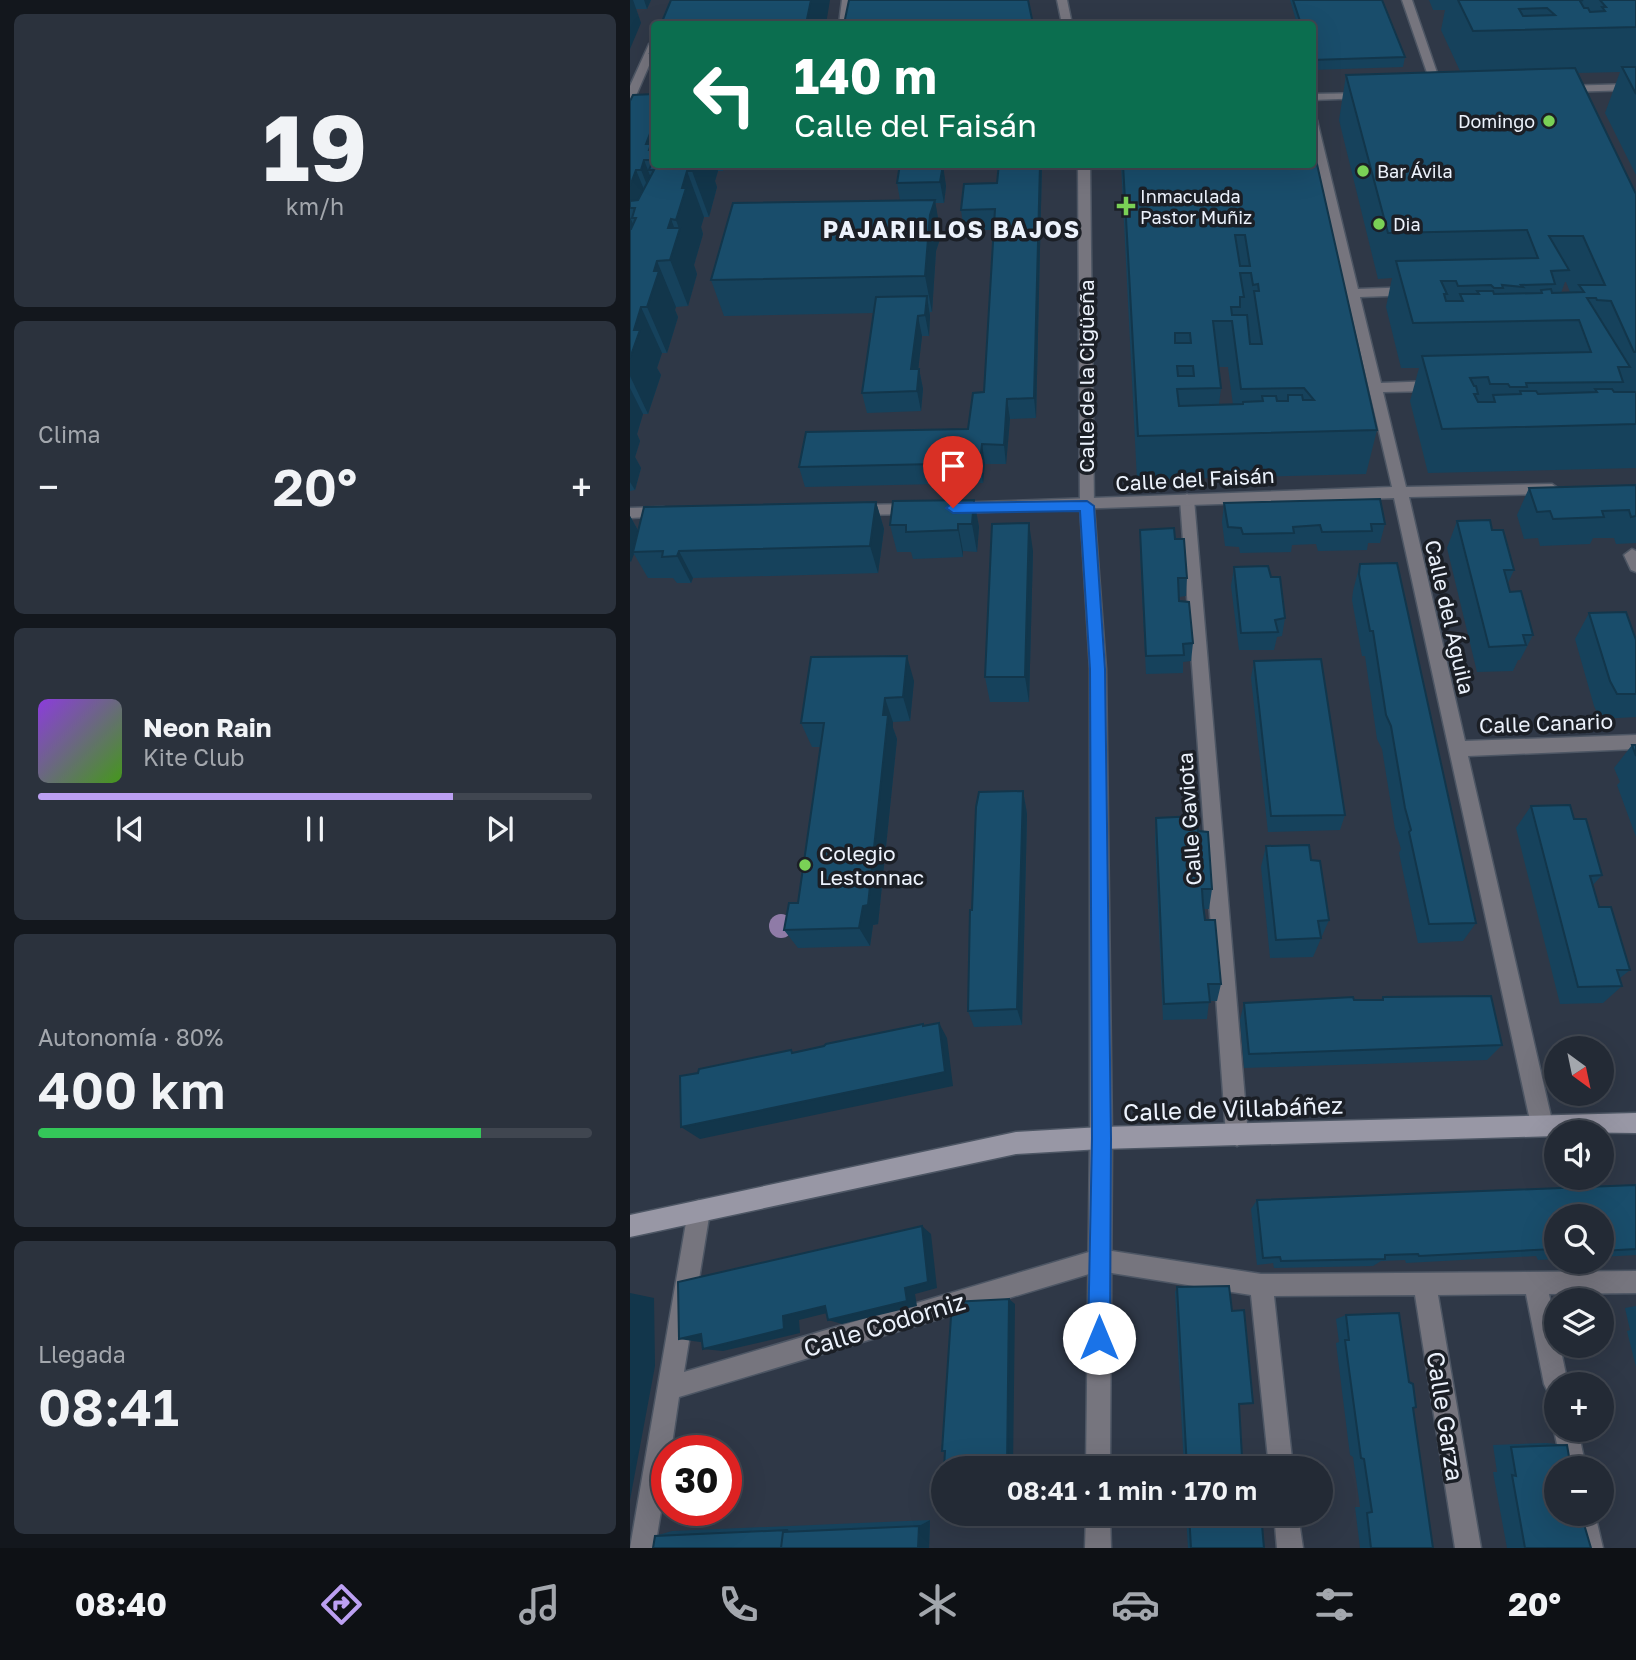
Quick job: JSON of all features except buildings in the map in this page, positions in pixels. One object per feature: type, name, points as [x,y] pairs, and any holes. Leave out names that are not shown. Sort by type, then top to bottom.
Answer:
[{"type":"main road","name":"Calle de Villabáñez","points":[[630,1226],[1016,1143],[1101,1138],[1636,1123]]},
{"type":"street","points":[[844,21],[847,0]]},
{"type":"street","points":[[1062,0],[1066,21]]},
{"type":"street","points":[[1407,0],[1439,93]]},
{"type":"street","points":[[630,98],[651,51]]},
{"type":"street","points":[[1572,101],[1560,89],[1636,87]]},
{"type":"street","points":[[1426,93],[1451,93]]},
{"type":"street","points":[[1316,97],[1376,95]]},
{"type":"street","name":"Calle del Águila","points":[[1316,137],[1400,491],[1542,1125]]},
{"type":"street","name":"Calle de la Cigüeña","points":[[1084,168],[1087,506],[1098,669],[1101,1138],[1098,1456]]},
{"type":"street","points":[[1353,293],[1432,290]]},
{"type":"street","points":[[1376,388],[1445,385]]},
{"type":"street","name":"Calle del Faisán","points":[[838,510],[1087,506],[1187,499],[1400,491],[1567,489]]},
{"type":"street","name":"Calle Gaviota","points":[[1187,499],[1237,1135]]},
{"type":"street","points":[[630,513],[685,512]]},
{"type":"street","name":"Calle Canario","points":[[1458,749],[1636,742]]},
{"type":"street","points":[[642,1548],[699,1211]]},
{"type":"street","points":[[1100,1260],[1261,1285],[1636,1282]]},
{"type":"street","name":"Calle Codorniz","points":[[669,1388],[1100,1260]]},
{"type":"street","points":[[1535,1283],[1554,1372]]},
{"type":"street","name":"Calle Garza","points":[[1425,1284],[1468,1548]]},
{"type":"street","points":[[1261,1285],[1280,1456]]},
{"type":"street","points":[[1098,1526],[1098,1548]]},
{"type":"street","points":[[1287,1526],[1290,1548]]},
{"type":"street","points":[[1585,1526],[1590,1548]]},
{"type":"place","name":"Domingo","points":[[1549,121]]},
{"type":"place","name":"Bar Ávila","points":[[1363,171]]},
{"type":"place","name":"Inmaculada Pastor Muñiz","points":[[1126,206]]},
{"type":"place","name":"Dia","points":[[1379,224]]},
{"type":"place","name":"Colegio Lestonnac","points":[[805,865]]},
{"type":"district","name":"PAJARILLOS BAJOS","points":[[952,229]]},
{"type":"route","points":[[953,508],[1087,506],[1098,669],[1101,1138],[1099,1338]]}]
